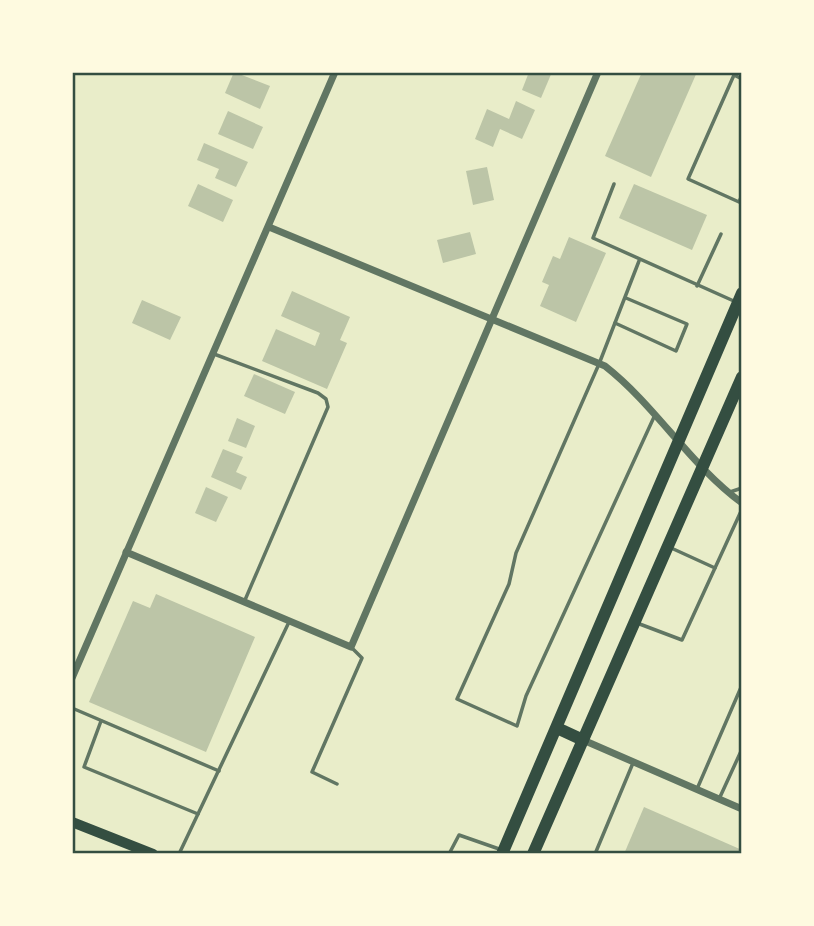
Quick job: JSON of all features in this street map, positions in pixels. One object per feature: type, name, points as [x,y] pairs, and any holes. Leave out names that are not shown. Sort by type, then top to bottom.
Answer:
[{"type":"main road","points":[[503,852],[740,298]]},
{"type":"main road","points":[[533,854],[740,386]]},
{"type":"main road","points":[[557,728],[583,740]]},
{"type":"main road","points":[[72,822],[153,854]]},
{"type":"street","points":[[72,678],[335,72]]},
{"type":"street","points":[[126,552],[351,648],[598,72]]},
{"type":"street","points":[[269,227],[599,364],[624,382],[703,468],[742,503]]},
{"type":"street","points":[[583,740],[742,809]]},
{"type":"lane","points":[[742,79],[734,75],[688,179],[739,202],[742,195]]},
{"type":"lane","points":[[614,184],[593,238],[697,286],[740,298]]},
{"type":"lane","points":[[697,286],[721,234]]},
{"type":"lane","points":[[639,261],[599,364],[516,554],[509,584],[457,699],[517,726],[526,696],[655,415]]},
{"type":"lane","points":[[615,323],[676,351],[687,324],[625,298]]},
{"type":"lane","points":[[214,354],[312,390],[326,399],[328,407],[244,603]]},
{"type":"lane","points":[[729,493],[742,488]]},
{"type":"lane","points":[[635,622],[682,640],[742,509]]},
{"type":"lane","points":[[669,547],[715,568]]},
{"type":"lane","points":[[179,854],[289,622]]},
{"type":"lane","points":[[337,784],[312,772],[362,658],[351,648]]},
{"type":"lane","points":[[697,790],[742,685]]},
{"type":"lane","points":[[72,708],[219,771]]},
{"type":"lane","points":[[101,721],[83,767],[198,814]]},
{"type":"lane","points":[[719,799],[742,753]]},
{"type":"lane","points":[[595,854],[633,762]]},
{"type":"lane","points":[[449,854],[459,835],[503,852]]},
{"type":"building","points":[[234,72],[270,86],[260,109],[225,93]]},
{"type":"building","points":[[529,72],[552,72],[541,98],[522,90]]},
{"type":"building","points":[[642,72],[697,72],[651,177],[605,156]]},
{"type":"building","points":[[516,101],[535,110],[522,139],[500,129],[493,147],[475,139],[487,109],[509,119]]},
{"type":"building","points":[[228,111],[263,127],[253,149],[218,134]]},
{"type":"building","points":[[204,143],[248,162],[236,187],[215,178],[219,169],[197,160]]},
{"type":"building","points":[[487,167],[494,200],[473,205],[466,171]]},
{"type":"building","points":[[198,184],[233,200],[223,222],[188,206]]},
{"type":"building","points":[[634,184],[707,215],[692,250],[619,218]]},
{"type":"building","points":[[470,232],[476,254],[443,263],[437,240]]},
{"type":"building","points":[[569,237],[606,253],[576,322],[540,306],[549,285],[542,282],[553,256],[560,259]]},
{"type":"building","points":[[292,291],[350,317],[340,340],[347,343],[327,389],[262,361],[276,329],[315,346],[320,333],[281,316]]},
{"type":"building","points":[[142,300],[181,317],[170,340],[132,323]]},
{"type":"building","points":[[254,374],[295,392],[285,414],[244,396]]},
{"type":"building","points":[[237,418],[255,426],[246,448],[228,441]]},
{"type":"building","points":[[223,449],[243,457],[236,472],[247,477],[241,490],[211,477]]},
{"type":"building","points":[[206,487],[228,497],[216,522],[195,513]]},
{"type":"building","points":[[156,594],[255,637],[206,752],[89,702],[133,601],[150,608]]},
{"type":"building","points":[[644,807],[742,850],[742,854],[624,854]]}]
